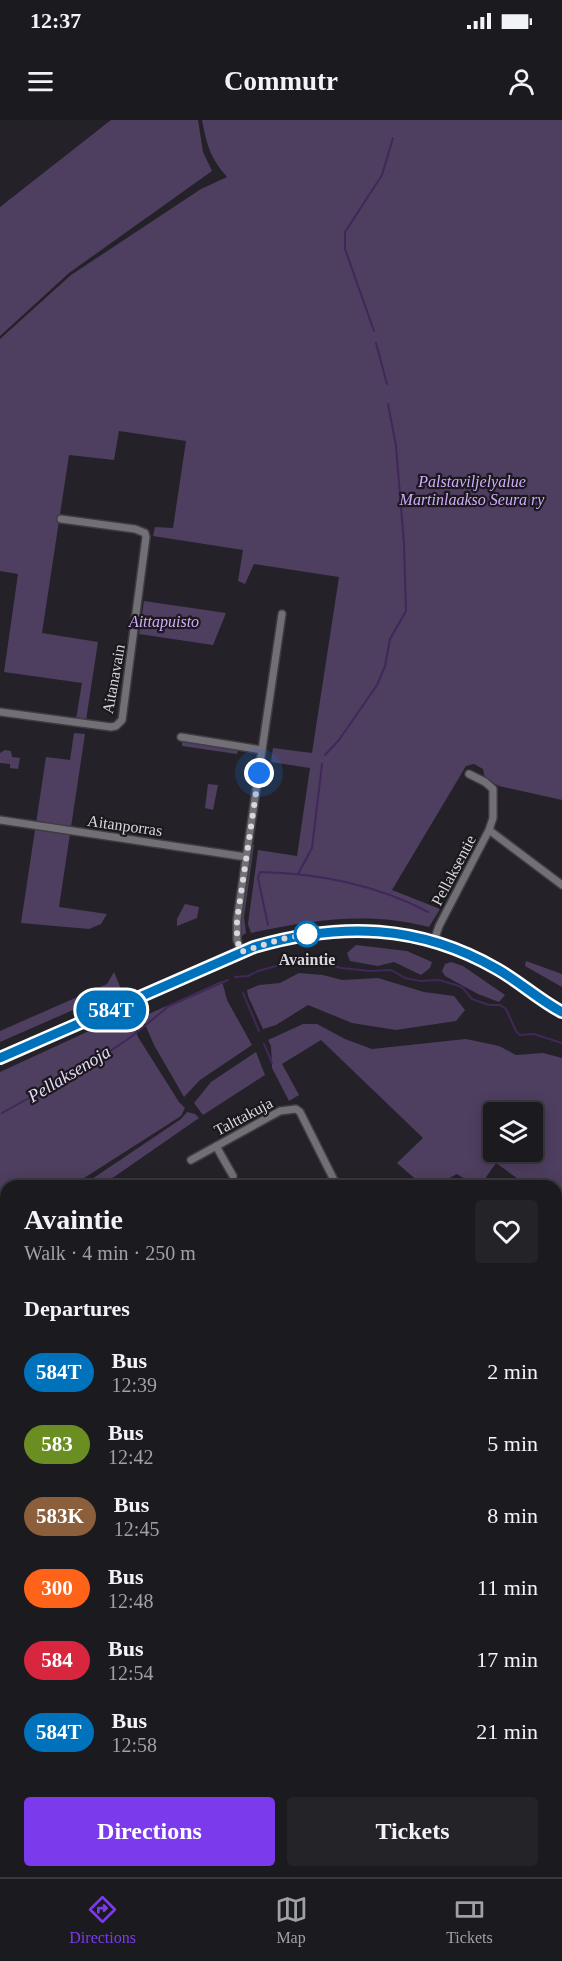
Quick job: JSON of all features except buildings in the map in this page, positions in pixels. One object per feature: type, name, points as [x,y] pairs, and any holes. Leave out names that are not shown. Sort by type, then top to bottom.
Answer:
[{"type":"street","name":"Aitanavain","points":[[0,712],[111,727],[116,726],[122,720],[146,537],[141,531],[61,519]]},
{"type":"street","points":[[241,952],[237,940],[237,920],[282,614]]},
{"type":"street","points":[[181,737],[262,750]]},
{"type":"street","points":[[469,774],[493,789],[493,818],[489,830]]},
{"type":"street","name":"Aitanporras","points":[[0,820],[246,857]]},
{"type":"street","name":"Pellaksentie","points":[[434,941],[438,926],[489,830],[562,885]]},
{"type":"street","points":[[0,1058],[241,952],[282,939],[324,931],[383,931],[434,941],[462,951],[491,966],[562,1012]]},
{"type":"street","name":"Talttakuja","points":[[191,1160],[280,1111],[296,1109],[300,1112],[334,1180]]},
{"type":"street","points":[[216,1146],[233,1176]]},
{"type":"green space","points":[[111,120],[198,120],[203,152],[212,171],[69,273],[0,336],[0,207]]},
{"type":"green space","name":"Palstaviljelyalue Martinlaakso Seura ry","points":[[202,120],[562,120],[562,800],[499,786],[485,779],[483,769],[474,764],[466,766],[392,890],[440,909],[429,927],[407,922],[362,918],[318,921],[251,933],[248,924],[258,850],[297,856],[310,768],[271,762],[273,748],[312,753],[339,577],[254,564],[245,584],[238,581],[243,550],[153,536],[155,527],[173,528],[186,441],[119,431],[114,460],[69,455],[42,633],[98,642],[86,720],[76,719],[82,683],[4,672],[18,574],[0,571],[0,339],[71,275],[201,189],[227,177],[210,151]]},
{"type":"green space","name":"Aittapuisto","points":[[144,601],[226,613],[213,645],[139,634]]},
{"type":"green space","points":[[74,733],[85,734],[59,907],[107,914],[101,924],[89,929],[21,923],[46,757],[70,760]]},
{"type":"green space","points":[[182,741],[238,750],[237,754],[182,746]]},
{"type":"green space","points":[[5,750],[11,751],[12,757],[20,758],[18,769],[10,768],[10,764],[0,763],[0,753]]},
{"type":"green space","points":[[208,784],[218,785],[213,810],[205,808]]},
{"type":"green space","points":[[251,844],[254,845],[244,917],[246,933],[240,937],[239,930]]},
{"type":"green space","points":[[185,904],[199,907],[197,918],[177,926],[177,919]]},
{"type":"green space","points":[[356,945],[407,951],[432,962],[430,968],[421,975],[394,962],[378,966],[350,961],[347,953]]},
{"type":"green space","points":[[526,961],[562,974],[562,987],[525,966]]},
{"type":"green space","points":[[451,962],[463,966],[505,995],[499,1002],[478,994],[445,976],[442,971],[445,964]]},
{"type":"green space","points":[[114,972],[121,989],[0,1042],[0,1031],[107,984]]},
{"type":"green space","points":[[299,973],[323,975],[342,980],[378,978],[424,992],[454,996],[465,1010],[456,1021],[396,1030],[352,1023],[308,1005],[276,1025],[263,1029],[247,990],[259,985],[280,983]]},
{"type":"green space","points":[[222,981],[227,1000],[252,1045],[200,1080],[184,1097],[154,1045],[142,1017]]},
{"type":"green space","points":[[128,1013],[138,1037],[185,1108],[181,1116],[81,1180],[0,1180],[0,1072]]},
{"type":"green space","points":[[303,1024],[317,1024],[345,1039],[372,1049],[466,1039],[499,1046],[516,1055],[543,1053],[562,1058],[562,1180],[520,1180],[496,1163],[484,1180],[466,1180],[457,1174],[446,1180],[416,1180],[397,1163],[423,1138],[321,1040],[282,1064],[299,1095],[289,1101],[272,1068],[271,1046],[268,1040]]},
{"type":"green space","points":[[256,1052],[265,1075],[203,1115],[194,1103],[211,1082]]},
{"type":"green space","points":[[187,1112],[199,1118],[110,1180],[90,1180],[181,1119]]},
{"type":"waterway","points":[[374,331],[345,249],[345,232],[382,175],[393,138]]},
{"type":"waterway","points":[[376,343],[387,384]]},
{"type":"waterway","points":[[325,755],[339,740],[377,685],[385,666],[390,639],[406,611],[404,544],[396,446],[388,404]]},
{"type":"waterway","points":[[298,874],[312,848],[322,764]]},
{"type":"waterway","points":[[268,925],[258,878],[260,872],[303,875],[347,882],[389,894],[428,912]]},
{"type":"waterway","name":"Pellaksenoja","points":[[235,977],[248,976],[305,958],[341,968],[370,971],[391,970],[405,978],[420,981],[439,980],[456,985],[463,988],[472,999],[489,1005],[500,1005],[506,1009],[520,1035],[534,1034],[562,1043]]},
{"type":"waterway","name":"Pellaksenoja","points":[[2,1113],[94,1062],[131,1037],[169,1006],[228,980]]},
{"type":"waterway","points":[[243,993],[259,1031]]},
{"type":"waterway","points":[[264,1044],[272,1063]]},
{"type":"bus line","name":"584T","points":[[0,1058],[254,947],[324,931],[383,931],[434,941],[462,951],[500,970],[562,1012]]},
{"type":"place","name":"Avaintie","points":[[307,934]]},
{"type":"route","points":[[259,773],[237,920],[237,940],[241,952],[307,934]]}]
